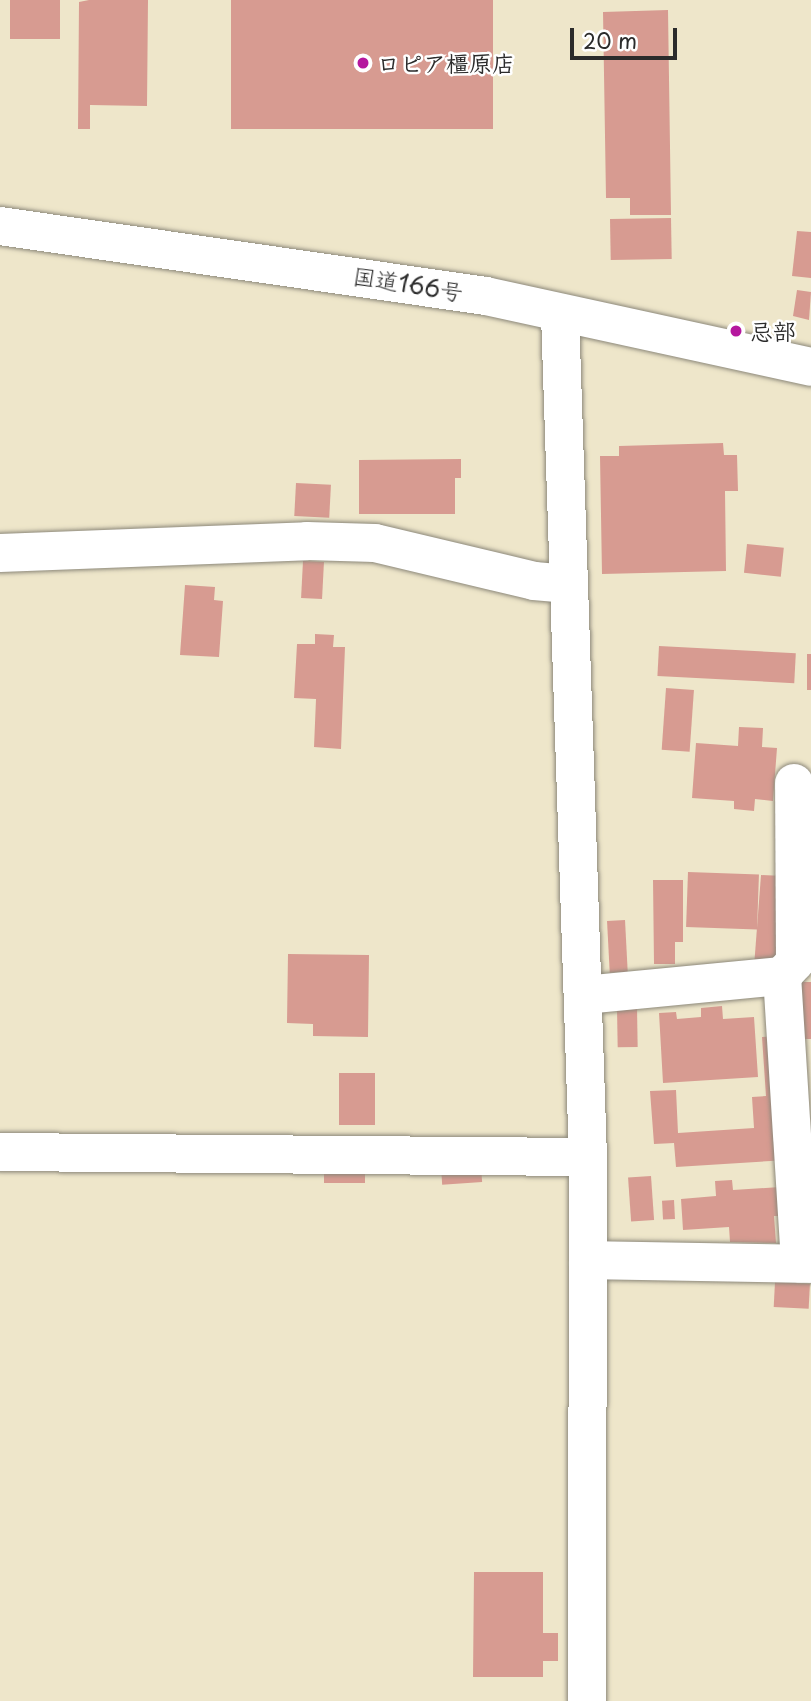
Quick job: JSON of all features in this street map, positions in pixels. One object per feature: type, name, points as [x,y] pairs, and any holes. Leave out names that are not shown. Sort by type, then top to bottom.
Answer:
[{"type":"main road","name":"国道166号","points":[[0,226],[486,296],[811,367]]},
{"type":"main road","points":[[560,314],[588,1157],[587,1701]]},
{"type":"main road","points":[[0,553],[307,541],[375,543],[534,581],[569,584]]},
{"type":"main road","points":[[588,1260],[806,1263],[796,966],[803,832],[794,783]]},
{"type":"main road","points":[[584,995],[796,966]]},
{"type":"main road","points":[[0,1152],[588,1157]]},
{"type":"building","points":[[10,0],[60,0],[60,39],[10,39]]},
{"type":"building","points":[[148,0],[147,106],[90,105],[90,129],[78,129],[79,2]]},
{"type":"building","name":"ロピア橿原店","points":[[231,0],[493,0],[493,129],[231,129]]},
{"type":"building","points":[[668,10],[671,215],[630,215],[630,198],[606,198],[603,12]]},
{"type":"building","points":[[671,218],[672,259],[611,260],[610,219]]},
{"type":"building","points":[[797,231],[811,232],[811,278],[792,276]]},
{"type":"building","points":[[797,290],[811,292],[809,320],[793,316]]},
{"type":"building","points":[[723,443],[724,455],[737,455],[738,491],[725,491],[726,571],[602,574],[600,456],[619,456],[619,446]]},
{"type":"building","points":[[461,459],[461,478],[455,478],[455,514],[359,514],[359,460]]},
{"type":"building","points":[[296,483],[331,485],[329,518],[294,516]]},
{"type":"building","points":[[747,544],[784,548],[781,577],[744,573]]},
{"type":"building","points":[[303,561],[324,562],[322,599],[301,598]]},
{"type":"building","points":[[185,585],[215,587],[214,600],[223,601],[219,657],[180,655]]},
{"type":"building","points":[[315,634],[334,635],[333,647],[345,647],[341,749],[314,747],[316,699],[294,698],[297,644],[315,644]]},
{"type":"building","points":[[659,646],[796,653],[794,683],[657,676]]},
{"type":"building","points":[[807,654],[811,654],[811,690],[807,690]]},
{"type":"building","points":[[666,688],[694,690],[690,752],[662,750]]},
{"type":"building","points":[[739,727],[763,728],[762,747],[777,748],[773,801],[755,799],[754,811],[734,809],[734,801],[692,798],[696,743],[738,746]]},
{"type":"building","points":[[688,872],[759,874],[757,929],[686,927]]},
{"type":"building","points":[[761,875],[784,876],[782,969],[754,967]]},
{"type":"building","points":[[653,880],[683,880],[683,942],[675,942],[675,964],[654,964]]},
{"type":"building","points":[[625,920],[628,972],[610,973],[607,921]]},
{"type":"building","points":[[288,954],[369,955],[368,1037],[313,1036],[313,1024],[287,1023]]},
{"type":"building","points":[[796,982],[811,982],[811,1039],[796,1039]]},
{"type":"building","points":[[722,1006],[723,1019],[754,1017],[758,1077],[663,1083],[659,1013],[676,1012],[677,1019],[701,1017],[701,1008]]},
{"type":"building","points":[[617,1008],[637,1008],[638,1047],[618,1047]]},
{"type":"building","points":[[779,1036],[787,1160],[676,1167],[674,1143],[654,1144],[650,1091],[676,1090],[678,1133],[754,1128],[752,1097],[766,1096],[762,1037]]},
{"type":"building","points":[[339,1073],[375,1073],[375,1125],[339,1125]]},
{"type":"building","points":[[324,1159],[365,1159],[365,1183],[324,1183]]},
{"type":"building","points":[[481,1166],[482,1182],[442,1185],[441,1169]]},
{"type":"building","points":[[651,1176],[654,1220],[631,1221],[628,1178]]},
{"type":"building","points":[[732,1180],[733,1190],[780,1187],[782,1216],[774,1216],[776,1243],[730,1242],[729,1227],[683,1230],[681,1199],[716,1196],[715,1181]]},
{"type":"building","points":[[674,1200],[675,1219],[663,1220],[662,1201]]},
{"type":"building","points":[[775,1282],[810,1284],[809,1309],[774,1307]]},
{"type":"building","points":[[474,1572],[543,1572],[543,1633],[558,1633],[558,1661],[543,1661],[543,1677],[473,1677]]},
{"type":"place","name":"ロピア橿原店","points":[[363,63]]},
{"type":"place","name":"忌部","points":[[736,331]]}]
